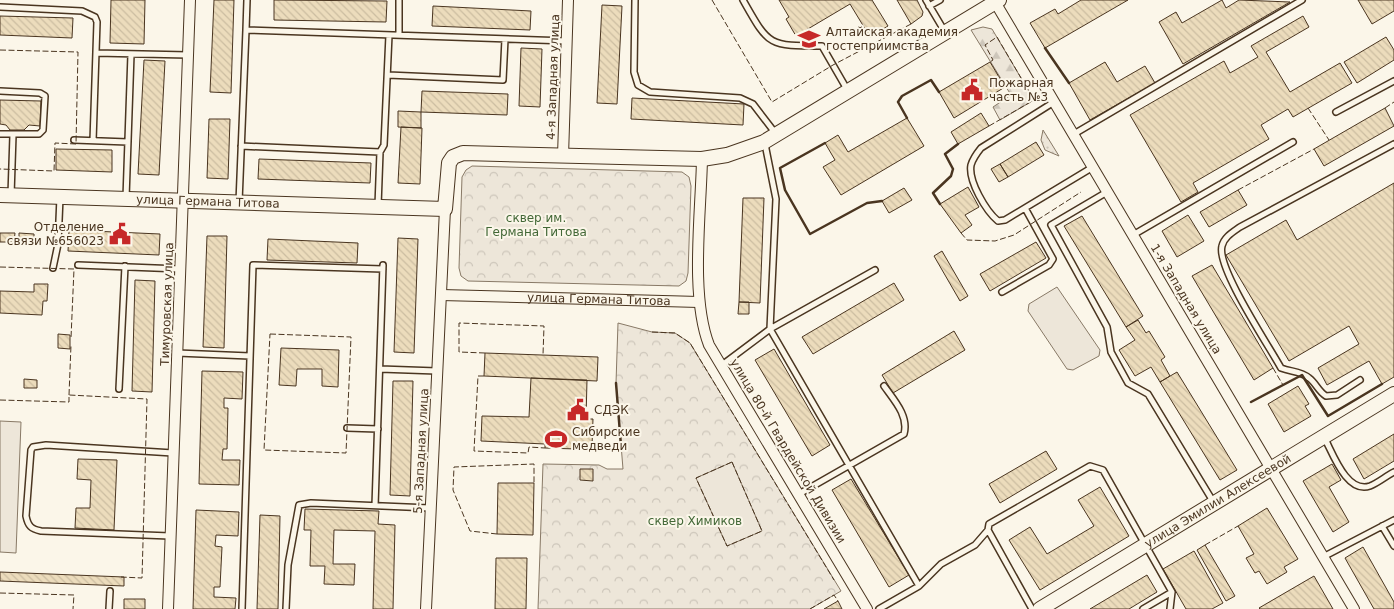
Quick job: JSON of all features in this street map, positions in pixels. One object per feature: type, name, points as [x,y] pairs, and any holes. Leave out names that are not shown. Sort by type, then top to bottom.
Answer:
[{"type":"street","name":"Тимуровская улица","points":[[168,609],[190,0]]},
{"type":"street","name":"4-я Западная улица","points":[[563,156],[568,0]]},
{"type":"street","points":[[441,295],[449,163],[453,157],[463,153],[702,160],[728,155],[770,138],[997,1]]},
{"type":"street","name":"1-я Западная улица","points":[[997,1],[1054,102],[1354,609]]},
{"type":"street","points":[[699,302],[702,160]]},
{"type":"street","name":"улица Германа Титова","points":[[5,196],[445,209]]},
{"type":"street","name":"улица Германа Титова","points":[[441,295],[699,302]]},
{"type":"street","name":"5-я Западная улица","points":[[426,609],[441,295]]},
{"type":"street","name":"улица 80-й Гвардейской Дивизии","points":[[699,302],[703,330],[709,345],[867,609]]},
{"type":"street","name":"улица Эмилии Алексеевой","points":[[1040,609],[1394,394]]},
{"type":"lane","points":[[239,204],[247,0]]},
{"type":"lane","points":[[399,0],[399,34]]},
{"type":"lane","points":[[635,0],[634,72],[638,85],[650,92],[740,98],[753,104],[770,138],[776,199],[770,329],[919,586]]},
{"type":"lane","points":[[742,0],[764,36],[784,46],[822,46],[849,91]]},
{"type":"lane","points":[[926,0],[945,32]]},
{"type":"lane","points":[[929,6],[940,0]]},
{"type":"lane","points":[[1074,134],[1302,0]]},
{"type":"lane","points":[[0,7],[88,12],[95,17],[97,22],[93,141]]},
{"type":"lane","points":[[246,30],[567,41]]},
{"type":"lane","points":[[378,207],[380,152],[384,145],[390,35]]},
{"type":"lane","points":[[388,75],[503,80],[505,39]]},
{"type":"lane","points":[[96,53],[188,55]]},
{"type":"lane","points":[[126,200],[131,54]]},
{"type":"lane","points":[[1336,112],[1394,81]]},
{"type":"lane","points":[[0,91],[40,92],[44,96],[43,130],[39,134],[0,134]]},
{"type":"lane","points":[[1054,102],[981,148],[970,167],[972,180],[991,215],[998,221],[1005,220],[1093,167]]},
{"type":"lane","points":[[5,196],[13,135]]},
{"type":"lane","points":[[74,140],[128,142]]},
{"type":"lane","points":[[1133,235],[1294,142]]},
{"type":"lane","points":[[1360,380],[1337,395],[1326,396],[1319,392],[1311,379],[1300,372],[1281,368],[1225,270],[1221,247],[1225,238],[1240,227],[1394,144]]},
{"type":"lane","points":[[242,146],[380,152]]},
{"type":"lane","points":[[1108,192],[1051,225],[1107,327],[1110,334],[1108,343],[1110,352],[1128,383],[1148,394],[1214,504]]},
{"type":"lane","points":[[53,268],[58,244],[60,197]]},
{"type":"lane","points":[[1002,292],[1049,265],[1053,259],[1026,208]]},
{"type":"lane","points":[[242,609],[253,264],[383,267],[375,506]]},
{"type":"lane","points":[[78,265],[181,268]]},
{"type":"lane","points":[[119,389],[125,266]]},
{"type":"lane","points":[[722,365],[770,329],[875,270]]},
{"type":"lane","points":[[177,353],[250,356]]},
{"type":"lane","points":[[380,369],[438,371]]},
{"type":"lane","points":[[799,494],[904,434],[906,426],[903,417],[884,386]]},
{"type":"lane","points":[[347,428],[378,429]]},
{"type":"lane","points":[[1323,436],[1352,484],[1369,486],[1394,472]]},
{"type":"lane","points":[[170,536],[33,530],[28,525],[26,516],[30,450],[33,447],[46,445],[173,452]]},
{"type":"lane","points":[[879,609],[919,586],[941,564],[975,545],[988,530],[989,524],[1090,466],[1096,466],[1103,470],[1172,592],[1170,609]]},
{"type":"lane","points":[[286,609],[288,565],[299,506],[311,503],[431,508]]},
{"type":"lane","points":[[1323,556],[1394,520]]},
{"type":"lane","points":[[1382,526],[1394,546]]},
{"type":"lane","points":[[988,530],[1032,609]]},
{"type":"lane","points":[[109,609],[110,591]]},
{"type":"lane","points":[[1144,609],[1172,592]]},
{"type":"green space","points":[[983,27],[992,29],[1034,100],[1000,120],[993,107],[1011,95],[971,30]]},
{"type":"green space","points":[[1043,130],[1059,156],[1045,150],[1041,140]]},
{"type":"green space","name":"сквер им. Германа Титова","points":[[472,166],[682,172],[689,177],[691,186],[688,273],[686,281],[679,286],[468,281],[461,276],[459,268],[462,177],[466,170]]},
{"type":"green space","points":[[1057,287],[1100,350],[1099,356],[1073,370],[1067,369],[1028,311],[1029,304]]},
{"type":"green space","name":"сквер Химиков","points":[[618,323],[652,332],[675,333],[690,343],[841,591],[810,609],[538,609],[543,464],[599,465],[607,469],[623,469],[616,383]]},
{"type":"green space","points":[[0,421],[21,422],[16,553],[0,552]]},
{"type":"green space","points":[[732,462],[762,531],[727,546],[696,478]]},
{"type":"building","points":[[111,0],[145,0],[144,44],[110,43]]},
{"type":"building","points":[[214,0],[234,0],[231,93],[210,92]]},
{"type":"building","points":[[274,0],[387,1],[386,22],[274,20]]},
{"type":"building","points":[[779,0],[872,0],[888,26],[870,37],[850,4],[796,36],[786,19],[789,17]]},
{"type":"building","points":[[897,0],[917,0],[923,12],[922,16],[911,24]]},
{"type":"building","points":[[1081,0],[1128,0],[1045,48],[1030,23],[1055,9],[1058,14]]},
{"type":"building","points":[[1222,0],[1226,8],[1239,0],[1290,2],[1183,64],[1159,22],[1176,12],[1182,23]]},
{"type":"building","points":[[1358,0],[1394,0],[1394,11],[1372,24]]},
{"type":"building","points":[[602,5],[622,6],[617,104],[597,103]]},
{"type":"building","points":[[433,6],[531,11],[530,30],[432,26]]},
{"type":"building","points":[[0,16],[73,18],[72,38],[0,35]]},
{"type":"building","points":[[1303,16],[1309,27],[1266,52],[1290,92],[1340,63],[1352,83],[1293,117],[1288,109],[1261,125],[1269,139],[1193,183],[1198,192],[1181,202],[1130,115],[1224,61],[1230,73],[1258,57],[1251,46]]},
{"type":"building","points":[[1386,37],[1394,50],[1394,60],[1357,83],[1344,62]]},
{"type":"building","points":[[521,48],[542,49],[540,107],[519,106]]},
{"type":"building","points":[[144,60],[165,61],[159,175],[138,174]]},
{"type":"building","name":"Пожарная часть №3","points":[[990,62],[1005,87],[954,118],[939,92]]},
{"type":"building","points":[[1105,62],[1117,82],[1145,66],[1155,83],[1090,120],[1069,83]]},
{"type":"building","points":[[422,91],[508,94],[507,115],[421,112]]},
{"type":"building","points":[[632,98],[744,104],[743,125],[631,119]]},
{"type":"building","points":[[0,100],[41,101],[40,126],[29,125],[24,130],[10,130],[6,125],[0,124]]},
{"type":"building","points":[[1385,108],[1394,126],[1324,166],[1314,149]]},
{"type":"building","points":[[398,111],[421,112],[421,128],[398,127]]},
{"type":"building","points":[[981,113],[989,126],[958,144],[951,132]]},
{"type":"building","points":[[907,118],[924,146],[841,195],[823,167],[835,160],[825,143],[838,135],[848,152]]},
{"type":"building","points":[[209,119],[230,119],[228,179],[207,178]]},
{"type":"building","points":[[401,127],[422,128],[420,184],[398,183]]},
{"type":"building","points":[[1036,142],[1044,155],[1008,177],[1000,164]]},
{"type":"building","points":[[56,149],[112,150],[112,172],[56,170]]},
{"type":"building","points":[[259,159],[371,163],[370,183],[258,179]]},
{"type":"building","points":[[1000,164],[1008,177],[999,182],[991,169]]},
{"type":"building","points":[[1394,183],[1394,377],[1382,384],[1369,361],[1327,385],[1318,368],[1359,344],[1349,326],[1289,361],[1226,255],[1286,220],[1297,240]]},
{"type":"building","points":[[968,187],[979,207],[965,215],[972,225],[961,233],[940,204]]},
{"type":"building","points":[[904,188],[912,200],[889,213],[882,201]]},
{"type":"building","points":[[1238,190],[1247,205],[1209,227],[1200,212]]},
{"type":"building","points":[[743,198],[764,198],[760,303],[739,302]]},
{"type":"building","points":[[1188,215],[1204,241],[1177,257],[1162,231]]},
{"type":"building","points":[[1082,216],[1143,316],[1126,327],[1064,226]]},
{"type":"building","points":[[69,230],[160,234],[159,255],[68,251]]},
{"type":"building","points":[[0,233],[15,233],[14,242],[0,242]]},
{"type":"building","points":[[19,233],[34,234],[34,242],[19,242]]},
{"type":"building","points":[[207,236],[227,236],[224,348],[203,347]]},
{"type":"building","points":[[398,238],[418,239],[414,353],[394,352]]},
{"type":"building","points":[[268,239],[358,243],[357,263],[267,260]]},
{"type":"building","points":[[1036,242],[1046,258],[990,291],[980,274]]},
{"type":"building","points":[[942,251],[968,296],[960,301],[934,256]]},
{"type":"building","points":[[1212,265],[1273,368],[1254,380],[1192,276]]},
{"type":"building","points":[[135,280],[155,281],[152,392],[132,391]]},
{"type":"building","points":[[894,283],[904,300],[813,354],[802,337]]},
{"type":"building","points":[[34,284],[48,284],[47,301],[43,301],[42,315],[0,313],[0,291],[34,292]]},
{"type":"building","points":[[739,302],[749,302],[749,314],[738,314]]},
{"type":"building","points":[[1138,320],[1146,333],[1149,331],[1165,357],[1161,360],[1170,376],[1160,382],[1151,367],[1135,376],[1119,350],[1135,340],[1126,327]]},
{"type":"building","points":[[954,331],[965,350],[893,393],[882,375]]},
{"type":"building","points":[[58,334],[70,335],[70,349],[58,348]]},
{"type":"building","points":[[281,348],[339,350],[338,387],[322,386],[322,369],[297,369],[296,386],[279,385]]},
{"type":"building","points":[[774,349],[830,445],[812,456],[755,360]]},
{"type":"building","points":[[485,353],[598,357],[597,381],[484,376]]},
{"type":"building","points":[[202,371],[243,372],[242,399],[224,398],[224,408],[228,408],[227,449],[223,449],[222,460],[240,460],[239,485],[199,484]]},
{"type":"building","points":[[1177,372],[1237,470],[1220,480],[1160,382]]},
{"type":"building","points":[[531,378],[587,380],[586,419],[593,419],[592,446],[577,445],[577,449],[545,448],[545,444],[481,441],[482,416],[529,417]]},
{"type":"building","points":[[24,379],[37,380],[37,388],[24,388]]},
{"type":"building","points":[[393,381],[413,381],[410,496],[390,495]]},
{"type":"building","points":[[1298,386],[1309,404],[1305,406],[1311,416],[1284,432],[1268,404]]},
{"type":"building","points":[[1394,434],[1394,461],[1364,479],[1353,459]]},
{"type":"building","points":[[1046,451],[1057,469],[1000,503],[989,484]]},
{"type":"building","points":[[78,459],[117,460],[114,530],[75,528],[76,508],[90,508],[91,480],[77,479]]},
{"type":"building","points":[[1332,464],[1341,480],[1329,487],[1349,522],[1333,532],[1303,481]]},
{"type":"building","points":[[580,469],[593,469],[593,481],[580,480]]},
{"type":"building","points":[[851,479],[909,575],[889,587],[832,490]]},
{"type":"building","points":[[498,483],[534,483],[533,535],[497,534]]},
{"type":"building","points":[[1100,487],[1129,536],[1040,590],[1009,540],[1030,527],[1047,554],[1094,526],[1078,500]]},
{"type":"building","points":[[1267,508],[1298,559],[1284,567],[1287,572],[1267,584],[1259,571],[1255,573],[1246,558],[1254,554],[1238,526]]},
{"type":"building","points":[[305,509],[379,511],[378,524],[395,525],[393,609],[373,609],[375,531],[334,530],[333,564],[355,564],[354,585],[324,584],[325,566],[310,566],[311,530],[304,530]]},
{"type":"building","points":[[196,510],[239,512],[238,536],[216,535],[215,546],[222,547],[220,587],[214,587],[214,597],[236,598],[235,609],[193,609]]},
{"type":"building","points":[[260,515],[280,516],[278,609],[257,609]]},
{"type":"building","points":[[1205,545],[1235,596],[1226,601],[1197,550]]},
{"type":"building","points":[[1363,547],[1394,602],[1394,609],[1374,609],[1345,558]]},
{"type":"building","points":[[1194,551],[1223,603],[1212,609],[1186,609],[1163,569]]},
{"type":"building","points":[[496,558],[527,558],[526,609],[495,609]]},
{"type":"building","points":[[0,572],[124,577],[124,586],[0,581]]},
{"type":"building","points":[[1147,575],[1157,592],[1129,609],[1090,609]]},
{"type":"building","points":[[1314,576],[1333,609],[1259,608]]},
{"type":"building","points":[[124,599],[145,599],[145,609],[124,609]]},
{"type":"building","points":[[838,601],[842,609],[824,609]]},
{"type":"fence","points":[[712,0],[772,102],[833,65],[911,24],[910,22]]},
{"type":"fence","points":[[989,126],[1034,100],[997,37],[985,45],[993,60],[990,62]]},
{"type":"fence","points":[[0,50],[78,52],[76,144],[55,143],[54,171],[0,169]]},
{"type":"fence","points":[[1385,108],[1394,102]]},
{"type":"fence","points":[[1308,108],[1329,140]]},
{"type":"fence","points":[[1238,190],[1314,149]]},
{"type":"fence","points":[[961,233],[967,240],[995,241],[1014,235],[1081,192]]},
{"type":"fence","points":[[0,267],[74,269],[71,338]]},
{"type":"fence","points":[[485,353],[459,352],[459,323],[544,326],[543,355]]},
{"type":"fence","points":[[652,332],[675,333],[690,343],[834,580]]},
{"type":"fence","points":[[270,334],[351,337],[346,453],[264,450],[270,334]]},
{"type":"fence","points":[[69,395],[71,345]]},
{"type":"fence","points":[[1273,368],[1283,385]]},
{"type":"fence","points":[[484,376],[478,376],[474,451],[528,453],[529,447],[545,448]]},
{"type":"fence","points":[[0,400],[69,402],[69,395],[147,399],[142,578],[121,577]]},
{"type":"fence","points":[[732,462],[762,531],[727,546],[696,478],[732,462]]},
{"type":"fence","points":[[497,534],[470,531],[453,490],[454,467],[534,464],[534,483]]},
{"type":"fence","points":[[1205,545],[1238,526]]},
{"type":"fence","points":[[0,593],[74,595],[73,609]]},
{"type":"fence","points":[[810,609],[834,595],[838,601]]},
{"type":"wall","points":[[1045,48],[1069,83]]},
{"type":"wall","points":[[907,118],[898,102],[902,96],[931,80],[939,92]]},
{"type":"wall","points":[[825,143],[780,168],[785,190],[810,234],[867,203],[882,201]]},
{"type":"wall","points":[[940,204],[933,193],[951,176],[953,169],[945,154],[958,144]]},
{"type":"wall","points":[[1251,402],[1302,375],[1328,416],[1382,384]]},
{"type":"wall","points":[[616,383],[621,446]]},
{"type":"place","name":"Алтайская академия гостеприимства","points":[[809,39]]},
{"type":"place","name":"Пожарная часть №3","points":[[972,90]]},
{"type":"place","name":"Отделение связи №656023","points":[[120,234]]},
{"type":"place","name":"СДЭК","points":[[578,410]]},
{"type":"place","name":"Сибирские медведи","points":[[556,439]]}]
